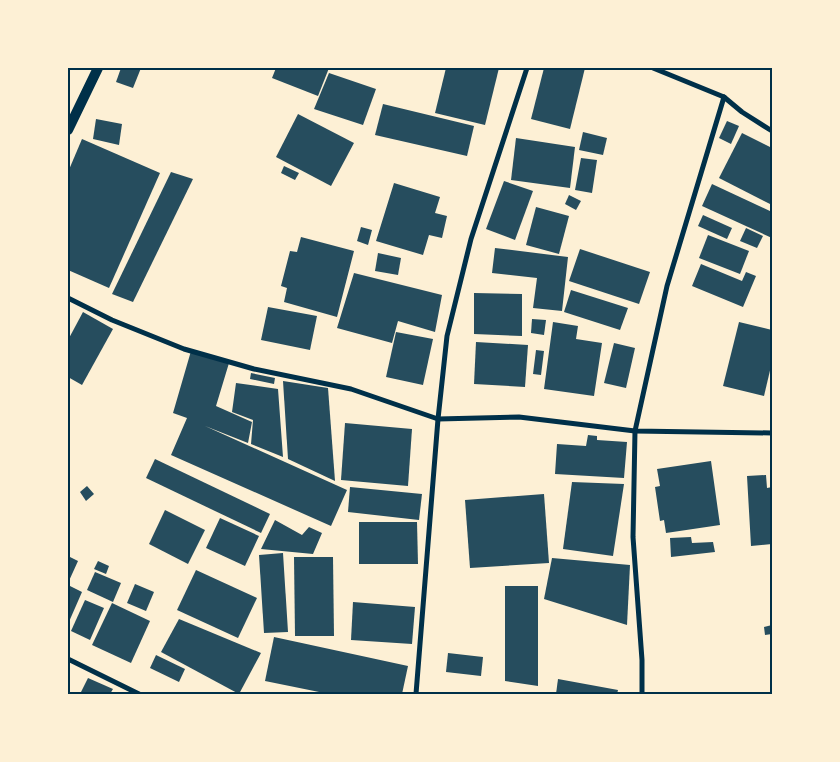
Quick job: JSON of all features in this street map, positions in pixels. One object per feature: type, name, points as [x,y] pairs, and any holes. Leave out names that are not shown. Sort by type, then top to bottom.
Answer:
[{"type":"main road","points":[[68,130],[98,68]]},
{"type":"street","points":[[416,694],[438,419],[447,336],[471,240],[526,68]]},
{"type":"street","points":[[653,68],[724,98],[772,131]]},
{"type":"street","points":[[642,694],[642,660],[633,537],[634,431],[667,286],[724,98]]},
{"type":"street","points":[[68,298],[112,320],[184,348],[254,368],[351,389],[438,419],[519,417],[634,431],[772,433]]},
{"type":"street","points":[[68,659],[139,694]]},
{"type":"building","points":[[121,68],[141,68],[133,88],[116,82]]},
{"type":"building","points":[[276,68],[329,68],[318,96],[272,78]]},
{"type":"building","points":[[446,68],[499,68],[485,125],[435,113]]},
{"type":"building","points":[[544,68],[585,68],[570,129],[531,119]]},
{"type":"building","points":[[329,73],[376,89],[363,125],[314,109]]},
{"type":"building","points":[[383,104],[474,126],[467,156],[375,135]]},
{"type":"building","points":[[298,114],[354,143],[331,186],[276,157]]},
{"type":"building","points":[[96,119],[122,124],[119,145],[93,139]]},
{"type":"building","points":[[727,121],[739,126],[731,144],[719,138]]},
{"type":"building","points":[[583,132],[607,138],[603,155],[579,150]]},
{"type":"building","points":[[742,133],[772,148],[772,205],[719,178]]},
{"type":"building","points":[[516,138],[575,147],[570,188],[511,180]]},
{"type":"building","points":[[82,139],[160,173],[109,288],[68,270],[68,172]]},
{"type":"building","points":[[581,158],[597,160],[592,193],[575,190]]},
{"type":"building","points":[[284,166],[299,173],[295,180],[281,173]]},
{"type":"building","points":[[171,172],[193,179],[133,302],[112,294]]},
{"type":"building","points":[[504,181],[533,191],[515,240],[486,229]]},
{"type":"building","points":[[394,183],[440,197],[435,213],[447,216],[442,238],[429,235],[423,255],[376,241]]},
{"type":"building","points":[[712,184],[772,212],[772,238],[702,206]]},
{"type":"building","points":[[569,195],[581,201],[576,210],[565,204]]},
{"type":"building","points":[[536,207],[569,216],[559,254],[526,245]]},
{"type":"building","points":[[703,215],[732,228],[727,239],[698,226]]},
{"type":"building","points":[[361,227],[372,230],[368,245],[357,241]]},
{"type":"building","points":[[746,228],[763,236],[757,248],[740,241]]},
{"type":"building","points":[[708,235],[749,251],[740,274],[699,258]]},
{"type":"building","points":[[301,237],[354,251],[337,317],[284,302],[287,288],[281,286],[290,251],[297,252]]},
{"type":"building","points":[[495,248],[568,257],[562,311],[533,308],[537,278],[492,273]]},
{"type":"building","points":[[580,249],[650,272],[639,304],[569,281]]},
{"type":"building","points":[[378,253],[401,258],[398,275],[375,271]]},
{"type":"building","points":[[701,264],[742,281],[746,272],[756,276],[743,307],[692,286]]},
{"type":"building","points":[[354,273],[442,295],[435,332],[398,321],[392,343],[337,328]]},
{"type":"building","points":[[571,290],[628,308],[620,330],[564,312]]},
{"type":"building","points":[[474,293],[522,294],[522,336],[474,334]]},
{"type":"building","points":[[268,307],[317,316],[310,350],[261,340]]},
{"type":"building","points":[[83,312],[113,329],[82,385],[68,377],[68,340]]},
{"type":"building","points":[[532,319],[546,320],[544,335],[531,333]]},
{"type":"building","points":[[553,322],[578,326],[576,339],[602,343],[594,396],[544,389]]},
{"type":"building","points":[[739,322],[772,330],[772,362],[764,396],[723,386]]},
{"type":"building","points":[[396,332],[433,339],[423,385],[386,377]]},
{"type":"building","points":[[476,342],[528,345],[525,387],[474,384]]},
{"type":"building","points":[[614,343],[635,348],[626,388],[604,383]]},
{"type":"building","points":[[536,350],[544,351],[541,375],[533,374]]},
{"type":"building","points":[[191,351],[229,363],[216,406],[252,422],[248,443],[205,426],[347,490],[331,526],[171,455],[187,418],[173,413]]},
{"type":"building","points":[[251,373],[275,378],[274,384],[250,379]]},
{"type":"building","points":[[283,381],[328,388],[335,481],[288,459]]},
{"type":"building","points":[[236,383],[278,389],[283,457],[251,444],[253,420],[232,412]]},
{"type":"building","points":[[345,423],[412,429],[408,486],[341,480]]},
{"type":"building","points":[[588,435],[597,436],[597,440],[627,442],[624,478],[555,474],[557,444],[586,446]]},
{"type":"building","points":[[155,459],[270,514],[261,533],[146,478]]},
{"type":"building","points":[[711,461],[720,525],[666,533],[664,520],[660,521],[655,487],[660,486],[657,469]]},
{"type":"building","points":[[766,475],[767,488],[772,487],[772,544],[751,546],[747,476]]},
{"type":"building","points":[[572,482],[624,484],[613,556],[563,549]]},
{"type":"building","points":[[87,486],[94,494],[86,501],[80,492]]},
{"type":"building","points":[[350,487],[422,494],[419,520],[348,512]]},
{"type":"building","points":[[544,494],[549,563],[470,568],[465,500]]},
{"type":"building","points":[[165,510],[205,530],[188,564],[149,544]]},
{"type":"building","points":[[220,518],[259,536],[245,566],[206,548]]},
{"type":"building","points":[[275,520],[302,535],[309,527],[322,533],[313,554],[261,549]]},
{"type":"building","points":[[359,522],[417,522],[418,564],[359,564]]},
{"type":"building","points":[[691,537],[692,543],[713,542],[715,552],[671,557],[670,538]]},
{"type":"building","points":[[283,553],[288,632],[264,633],[259,555]]},
{"type":"building","points":[[68,556],[78,561],[68,583]]},
{"type":"building","points":[[294,557],[333,557],[334,636],[295,636]]},
{"type":"building","points":[[552,558],[630,565],[627,625],[544,599]]},
{"type":"building","points":[[98,561],[109,566],[106,574],[94,569]]},
{"type":"building","points":[[196,570],[257,598],[238,638],[177,610]]},
{"type":"building","points":[[95,572],[121,583],[113,602],[87,590]]},
{"type":"building","points":[[135,584],[154,592],[146,611],[127,603]]},
{"type":"building","points":[[68,585],[82,592],[68,624]]},
{"type":"building","points":[[505,586],[538,586],[538,686],[505,681]]},
{"type":"building","points":[[85,600],[104,608],[90,640],[71,631]]},
{"type":"building","points":[[353,602],[415,607],[412,644],[351,640]]},
{"type":"building","points":[[112,603],[150,621],[131,663],[92,645]]},
{"type":"building","points":[[179,619],[261,653],[239,694],[161,652]]},
{"type":"building","points":[[772,625],[772,634],[765,635],[764,627]]},
{"type":"building","points":[[274,637],[408,666],[402,694],[329,694],[265,681]]},
{"type":"building","points":[[448,653],[483,657],[481,676],[446,672]]},
{"type":"building","points":[[156,655],[185,669],[179,682],[150,668]]},
{"type":"building","points":[[88,678],[113,689],[110,694],[80,694]]},
{"type":"building","points":[[558,679],[618,690],[617,694],[556,694]]}]
